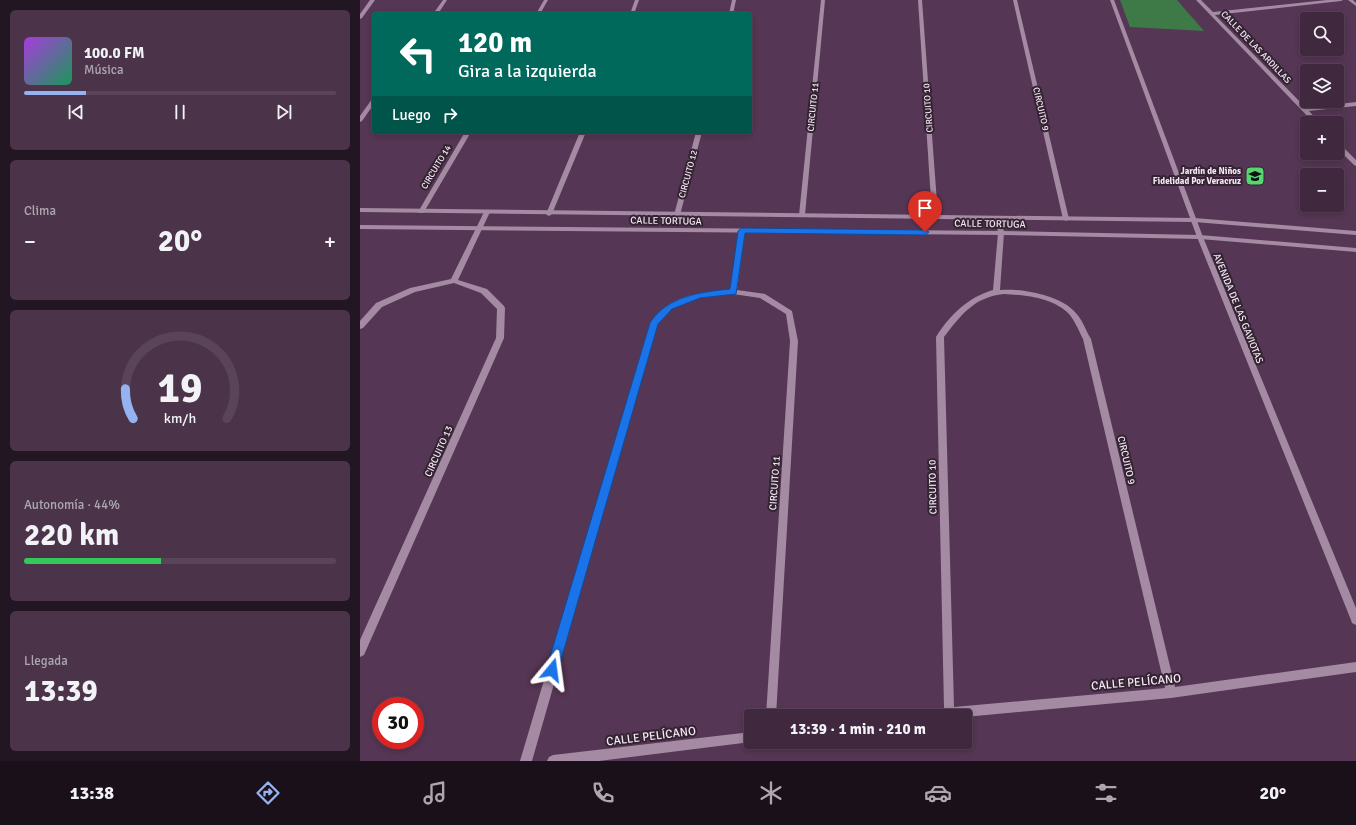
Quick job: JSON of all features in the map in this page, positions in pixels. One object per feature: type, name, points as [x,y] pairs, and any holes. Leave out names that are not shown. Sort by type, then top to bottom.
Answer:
[{"type":"street","points":[[360,16],[373,0]]},
{"type":"street","points":[[436,12],[444,0]]},
{"type":"street","points":[[539,12],[546,0]]},
{"type":"street","points":[[633,12],[637,0]]},
{"type":"street","points":[[731,12],[734,0]]},
{"type":"street","name":"CIRCUITO 11","points":[[802,215],[823,0]]},
{"type":"street","name":"CIRCUITO 10","points":[[920,0],[935,216]]},
{"type":"street","name":"CIRCUITO 9","points":[[1015,0],[1066,218]]},
{"type":"street","name":"AVENIDA DE LAS GAVIOTAS","points":[[1112,0],[1200,237],[1356,620]]},
{"type":"street","name":"CALLE DE LAS ARDILLAS","points":[[1198,0],[1311,116]]},
{"type":"street","points":[[1211,14],[1341,0]]},
{"type":"street","points":[[1350,0],[1356,5]]},
{"type":"street","points":[[360,120],[372,103]]},
{"type":"street","points":[[1306,110],[1356,104]]},
{"type":"street","name":"CIRCUITO 14","points":[[421,212],[467,134]]},
{"type":"street","points":[[549,214],[582,134]]},
{"type":"street","name":"CIRCUITO 12","points":[[677,215],[698,134]]},
{"type":"street","points":[[1344,151],[1356,164]]},
{"type":"street","name":"CALLE TORTUGA","points":[[360,210],[549,214],[935,216],[1194,220],[1356,233]]},
{"type":"street","points":[[360,326],[379,306],[413,290],[454,281],[487,212]]},
{"type":"street","points":[[996,292],[1001,233],[998,218]]},
{"type":"street","name":"CALLE TORTUGA","points":[[360,228],[481,227],[1001,233],[1200,237],[1356,250]]},
{"type":"street","points":[[526,761],[654,323],[669,307],[699,295],[733,292],[742,231]]},
{"type":"street","name":"CIRCUITO 13","points":[[360,652],[500,338],[502,308],[484,290],[454,281]]},
{"type":"street","name":"CIRCUITO 11","points":[[733,292],[762,296],[789,313],[794,341],[771,709]]},
{"type":"street","name":"CIRCUITO 10","points":[[949,709],[940,337],[961,310],[983,296],[996,292]]},
{"type":"street","name":"CIRCUITO 9","points":[[996,292],[1043,297],[1070,311],[1087,339],[1171,693]]},
{"type":"street","name":"CALLE PELÍCANO","points":[[972,710],[1171,693],[1356,667]]},
{"type":"street","name":"CALLE PELÍCANO","points":[[553,761],[744,738]]},
{"type":"green space","points":[[1120,0],[1177,0],[1204,31],[1130,27]]},
{"type":"place","name":"Jardín de Niños Fidelidad Por Veracruz","points":[[1255,176]]},
{"type":"route","points":[[552,670],[654,323],[669,307],[699,295],[733,292],[742,231],[925,232]]}]
